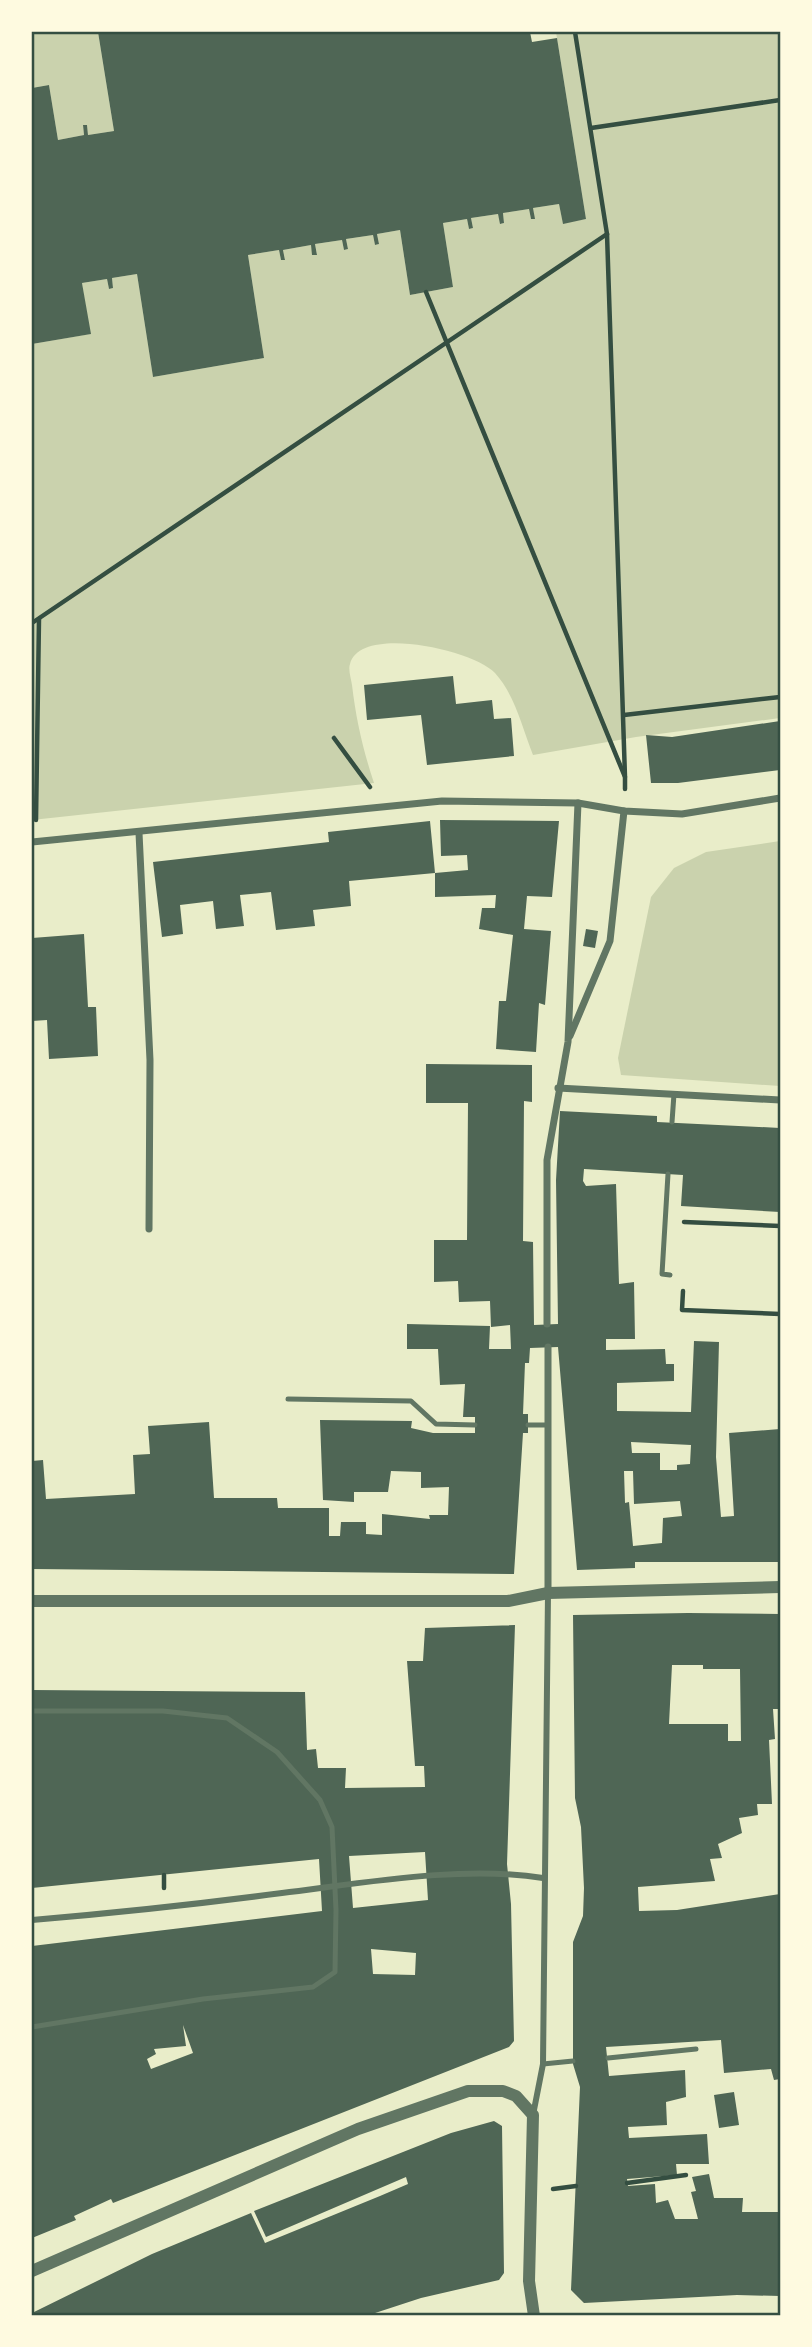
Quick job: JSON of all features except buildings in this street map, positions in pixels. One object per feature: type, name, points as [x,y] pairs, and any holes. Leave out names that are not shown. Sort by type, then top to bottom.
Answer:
[{"type":"street","points":[[34,842],[442,801],[578,803],[624,811],[682,814],[780,798]]},
{"type":"street","points":[[547,1324],[547,1160],[568,1042],[578,803]]},
{"type":"street","points":[[568,1042],[610,941],[624,811]]},
{"type":"street","points":[[139,833],[150,1060],[149,1229]]},
{"type":"street","points":[[558,1088],[780,1100]]},
{"type":"street","points":[[534,2315],[529,2281],[533,2115],[543,2064],[548,1347]]},
{"type":"street","points":[[32,1601],[508,1601],[548,1594],[780,1587]]},
{"type":"street","points":[[32,1920],[165,1909],[374,1881],[507,1872],[543,1878]]},
{"type":"street","points":[[32,2271],[358,2129],[468,2091],[503,2091],[516,2096],[533,2115]]},
{"type":"lane","points":[[672,1122],[674,1094]]},
{"type":"lane","points":[[668,1174],[662,1274],[670,1275]]},
{"type":"lane","points":[[288,1399],[411,1401],[436,1424],[475,1425]]},
{"type":"lane","points":[[528,1425],[548,1425]]},
{"type":"lane","points":[[32,1711],[163,1711],[227,1718],[277,1752],[320,1800],[332,1827],[336,1910],[335,1972],[313,1987],[203,1999],[32,2027]]},
{"type":"lane","points":[[608,2058],[696,2049]]},
{"type":"lane","points":[[543,2064],[573,2061]]},
{"type":"path","points":[[575,32],[607,234],[624,715],[624,811]]},
{"type":"path","points":[[591,128],[780,100]]},
{"type":"path","points":[[32,623],[607,234]]},
{"type":"path","points":[[426,292],[625,777]]},
{"type":"path","points":[[34,842],[39,618]]},
{"type":"path","points":[[624,715],[780,697]]},
{"type":"path","points":[[334,738],[370,784],[373,808]]},
{"type":"path","points":[[673,1221],[780,1226]]},
{"type":"path","points":[[682,1310],[780,1314]]},
{"type":"path","points":[[627,2183],[686,2175]]},
{"type":"green space","points":[[32,32],[98,32],[114,131],[88,135],[87,125],[83,126],[84,135],[58,140],[49,85],[32,88]]},
{"type":"green space","points":[[556,32],[780,32],[780,718],[636,737],[533,755],[508,691],[495,673],[483,664],[443,649],[395,643],[374,645],[358,652],[349,669],[360,734],[374,783],[32,820],[32,344],[90,334],[82,283],[107,279],[109,289],[113,288],[112,278],[137,274],[153,377],[264,358],[248,255],[279,250],[281,260],[285,259],[283,250],[311,245],[313,255],[317,254],[315,244],[342,240],[344,250],[348,249],[346,239],[373,235],[375,245],[379,244],[377,234],[400,230],[410,295],[453,287],[443,223],[467,219],[469,229],[473,228],[471,218],[498,214],[501,224],[504,223],[503,213],[529,209],[531,219],[534,219],[533,208],[559,204],[563,223],[586,219]]},
{"type":"green space","points":[[780,841],[780,1086],[621,1075],[618,1058],[651,897],[674,868],[706,852]]}]
